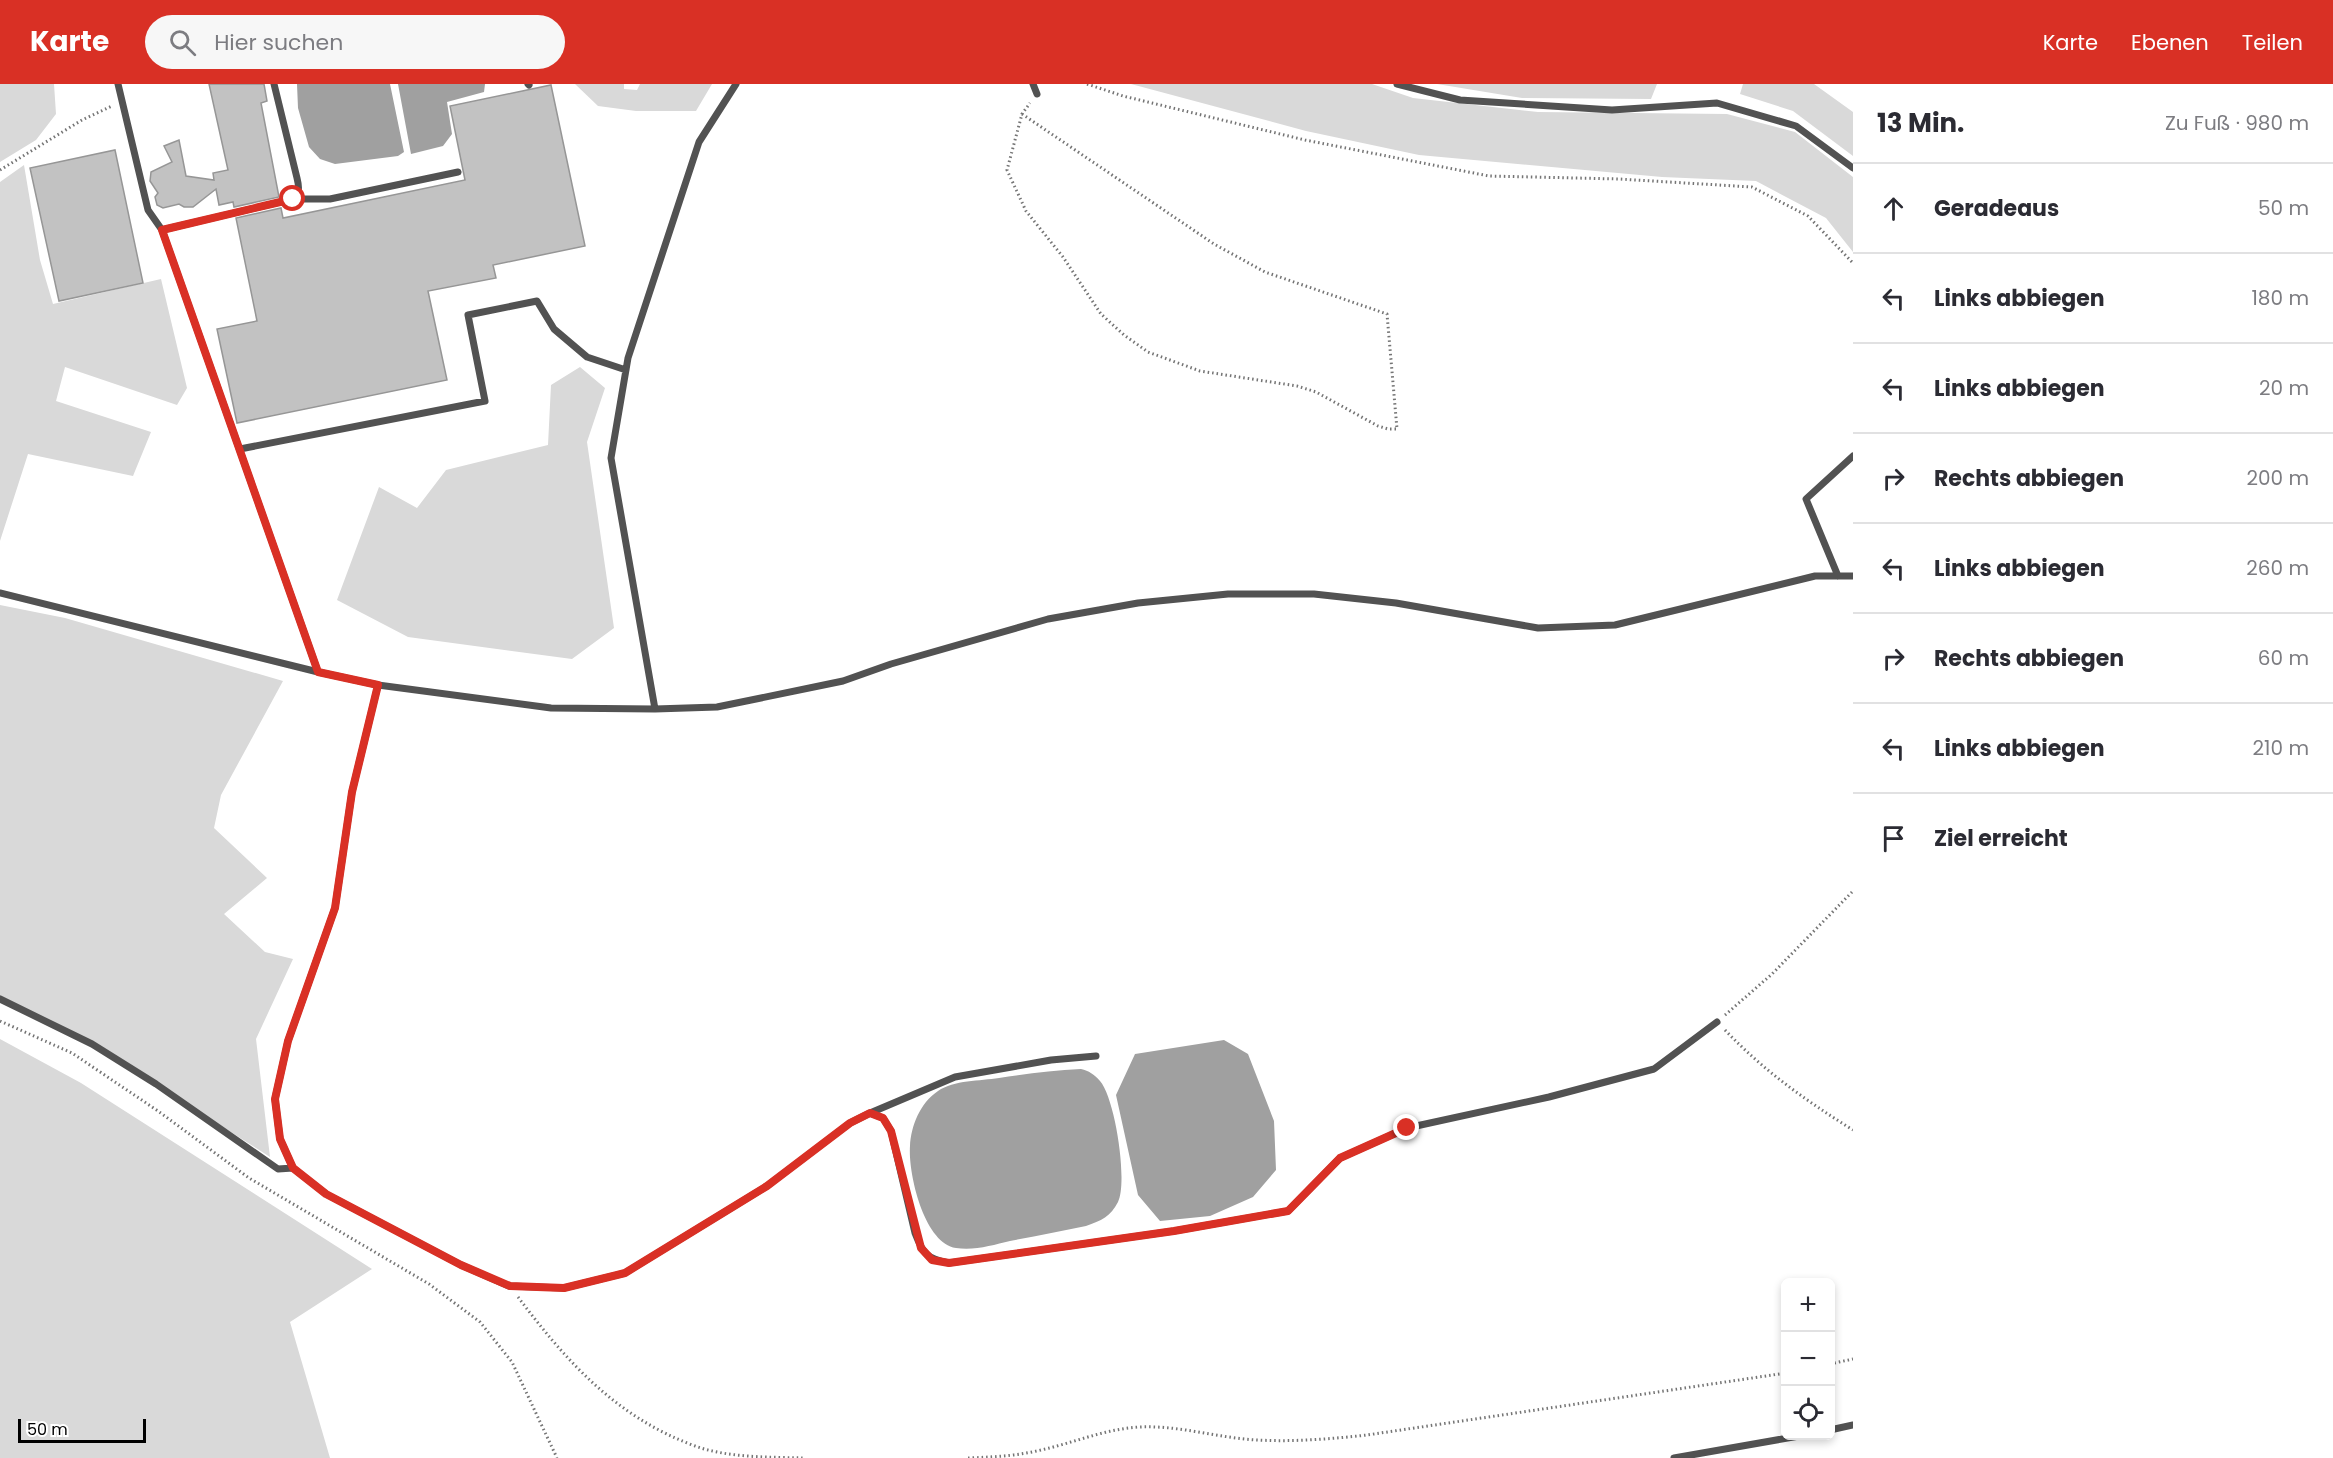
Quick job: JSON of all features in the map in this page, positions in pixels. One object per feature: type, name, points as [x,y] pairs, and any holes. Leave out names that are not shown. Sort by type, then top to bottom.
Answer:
[{"type":"lane","points":[[118,84],[148,210],[162,230],[318,672]]},
{"type":"lane","points":[[274,84],[299,190],[293,199]]},
{"type":"lane","points":[[655,709],[611,458],[626,370],[699,142],[736,84]]},
{"type":"lane","points":[[1033,84],[1037,94]]},
{"type":"lane","points":[[1397,84],[1460,100],[1612,110],[1717,103],[1796,126],[1853,168]]},
{"type":"lane","points":[[162,230],[293,199],[330,199],[458,172]]},
{"type":"lane","points":[[240,449],[485,401],[468,315],[537,301],[554,329],[587,357],[626,370]]},
{"type":"lane","points":[[1838,576],[1806,499],[1853,456]]},
{"type":"lane","points":[[0,594],[378,685],[551,708],[655,709],[717,707],[843,681],[891,664],[1048,619],[1138,603],[1228,594],[1314,594],[1396,603],[1538,628],[1615,625],[1815,576],[1853,576]]},
{"type":"lane","points":[[378,685],[352,792],[335,908],[288,1041],[275,1099],[280,1139],[293,1168],[326,1194],[461,1265],[510,1286],[564,1288],[625,1273],[767,1186],[850,1123],[870,1113],[955,1077],[1051,1060],[1096,1056]]},
{"type":"lane","points":[[0,999],[92,1044],[156,1084],[278,1169],[293,1168]]},
{"type":"lane","points":[[870,1113],[883,1118],[891,1131],[921,1248],[932,1260],[949,1263],[1174,1231],[1288,1211],[1340,1158],[1407,1128],[1549,1097],[1654,1069],[1717,1022]]},
{"type":"lane","points":[[1835,1429],[1853,1425]]},
{"type":"lane","points":[[1674,1458],[1781,1439]]},
{"type":"path","points":[[1087,84],[1123,96],[1305,140],[1489,176],[1619,179],[1752,187],[1808,216],[1853,263]]},
{"type":"path","points":[[0,170],[82,120],[122,101]]},
{"type":"path","points":[[1022,114],[1214,244],[1265,272],[1387,314],[1397,429],[1378,426],[1316,392],[1297,386],[1200,371],[1148,352],[1124,334],[1101,314],[1064,257],[1026,211],[1007,170],[1022,114]]},
{"type":"path","points":[[1853,891],[1772,974],[1717,1022],[1755,1061],[1812,1104],[1853,1130]]},
{"type":"path","points":[[0,1020],[72,1053],[158,1111],[249,1178],[429,1284],[480,1322],[512,1362],[556,1458]]},
{"type":"path","points":[[510,1286],[566,1358],[617,1404],[696,1446],[748,1456],[804,1458]]},
{"type":"path","points":[[1835,1363],[1853,1359]]},
{"type":"path","points":[[968,1458],[1004,1456],[1041,1450],[1102,1433],[1138,1427],[1179,1429],[1256,1440],[1314,1440],[1357,1436],[1781,1373]]},
{"type":"shaded area","points":[[0,84],[54,84],[56,114],[36,140],[0,162]]},
{"type":"shaded area","points":[[297,84],[390,84],[404,152],[398,156],[335,164],[320,159],[309,147],[298,108]]},
{"type":"shaded area","points":[[398,84],[485,84],[484,92],[447,102],[452,134],[443,146],[411,154]]},
{"type":"shaded area","points":[[575,84],[624,84],[624,89],[637,90],[640,84],[712,84],[696,111],[636,111],[598,106]]},
{"type":"shaded area","points":[[1131,84],[1372,84],[1413,98],[1538,112],[1727,114],[1795,132],[1853,177],[1853,252],[1826,218],[1756,181],[1662,177],[1419,155],[1306,131]]},
{"type":"shaded area","points":[[1437,84],[1657,84],[1651,99],[1522,98]]},
{"type":"shaded area","points":[[1743,84],[1814,84],[1853,112],[1853,156],[1793,111],[1740,94]]},
{"type":"shaded area","points":[[24,165],[40,260],[53,304],[161,279],[187,388],[177,405],[65,367],[56,401],[151,432],[133,476],[28,454],[0,541],[0,182]]},
{"type":"shaded area","points":[[580,367],[605,388],[587,442],[614,628],[572,659],[408,637],[337,600],[379,487],[417,508],[446,470],[548,445],[551,385]]},
{"type":"shaded area","points":[[0,605],[65,618],[283,681],[221,795],[214,828],[267,878],[224,914],[265,952],[293,959],[256,1039],[270,1157],[119,1061],[0,996]]},
{"type":"shaded area","points":[[0,1039],[81,1083],[372,1269],[290,1322],[330,1458],[0,1458]]},
{"type":"shaded area","points":[[1224,1040],[1248,1054],[1274,1121],[1276,1170],[1253,1197],[1210,1216],[1160,1221],[1138,1195],[1116,1095],[1135,1054]]},
{"type":"shaded area","points":[[1081,1069],[1096,1076],[1100,1081],[1111,1104],[1115,1121],[1122,1177],[1118,1202],[1112,1211],[1101,1220],[1086,1226],[983,1247],[963,1249],[945,1243],[935,1234],[927,1221],[915,1189],[912,1173],[910,1146],[912,1131],[921,1108],[944,1087],[959,1083]]},
{"type":"building","points":[[209,84],[264,84],[267,101],[261,103],[279,197],[234,207],[233,202],[219,205],[216,189],[193,207],[184,207],[179,204],[163,208],[157,205],[155,197],[158,193],[150,181],[151,172],[172,162],[164,146],[179,140],[186,176],[214,180],[213,173],[228,170]]},
{"type":"building","points":[[551,85],[585,246],[493,265],[496,278],[428,291],[447,380],[237,423],[217,329],[257,321],[236,218],[281,208],[283,218],[465,180],[450,106]]},
{"type":"building","points":[[115,150],[143,283],[59,301],[30,168]]},
{"type":"route","points":[[293,199],[162,230],[318,672],[378,685],[352,792],[335,908],[288,1041],[275,1099],[280,1139],[293,1168],[326,1194],[461,1265],[510,1286],[564,1288],[625,1273],[767,1186],[850,1123],[870,1113],[883,1118],[891,1131],[915,1233],[921,1248],[932,1260],[949,1263],[1174,1231],[1288,1211],[1340,1158],[1407,1128]]}]
